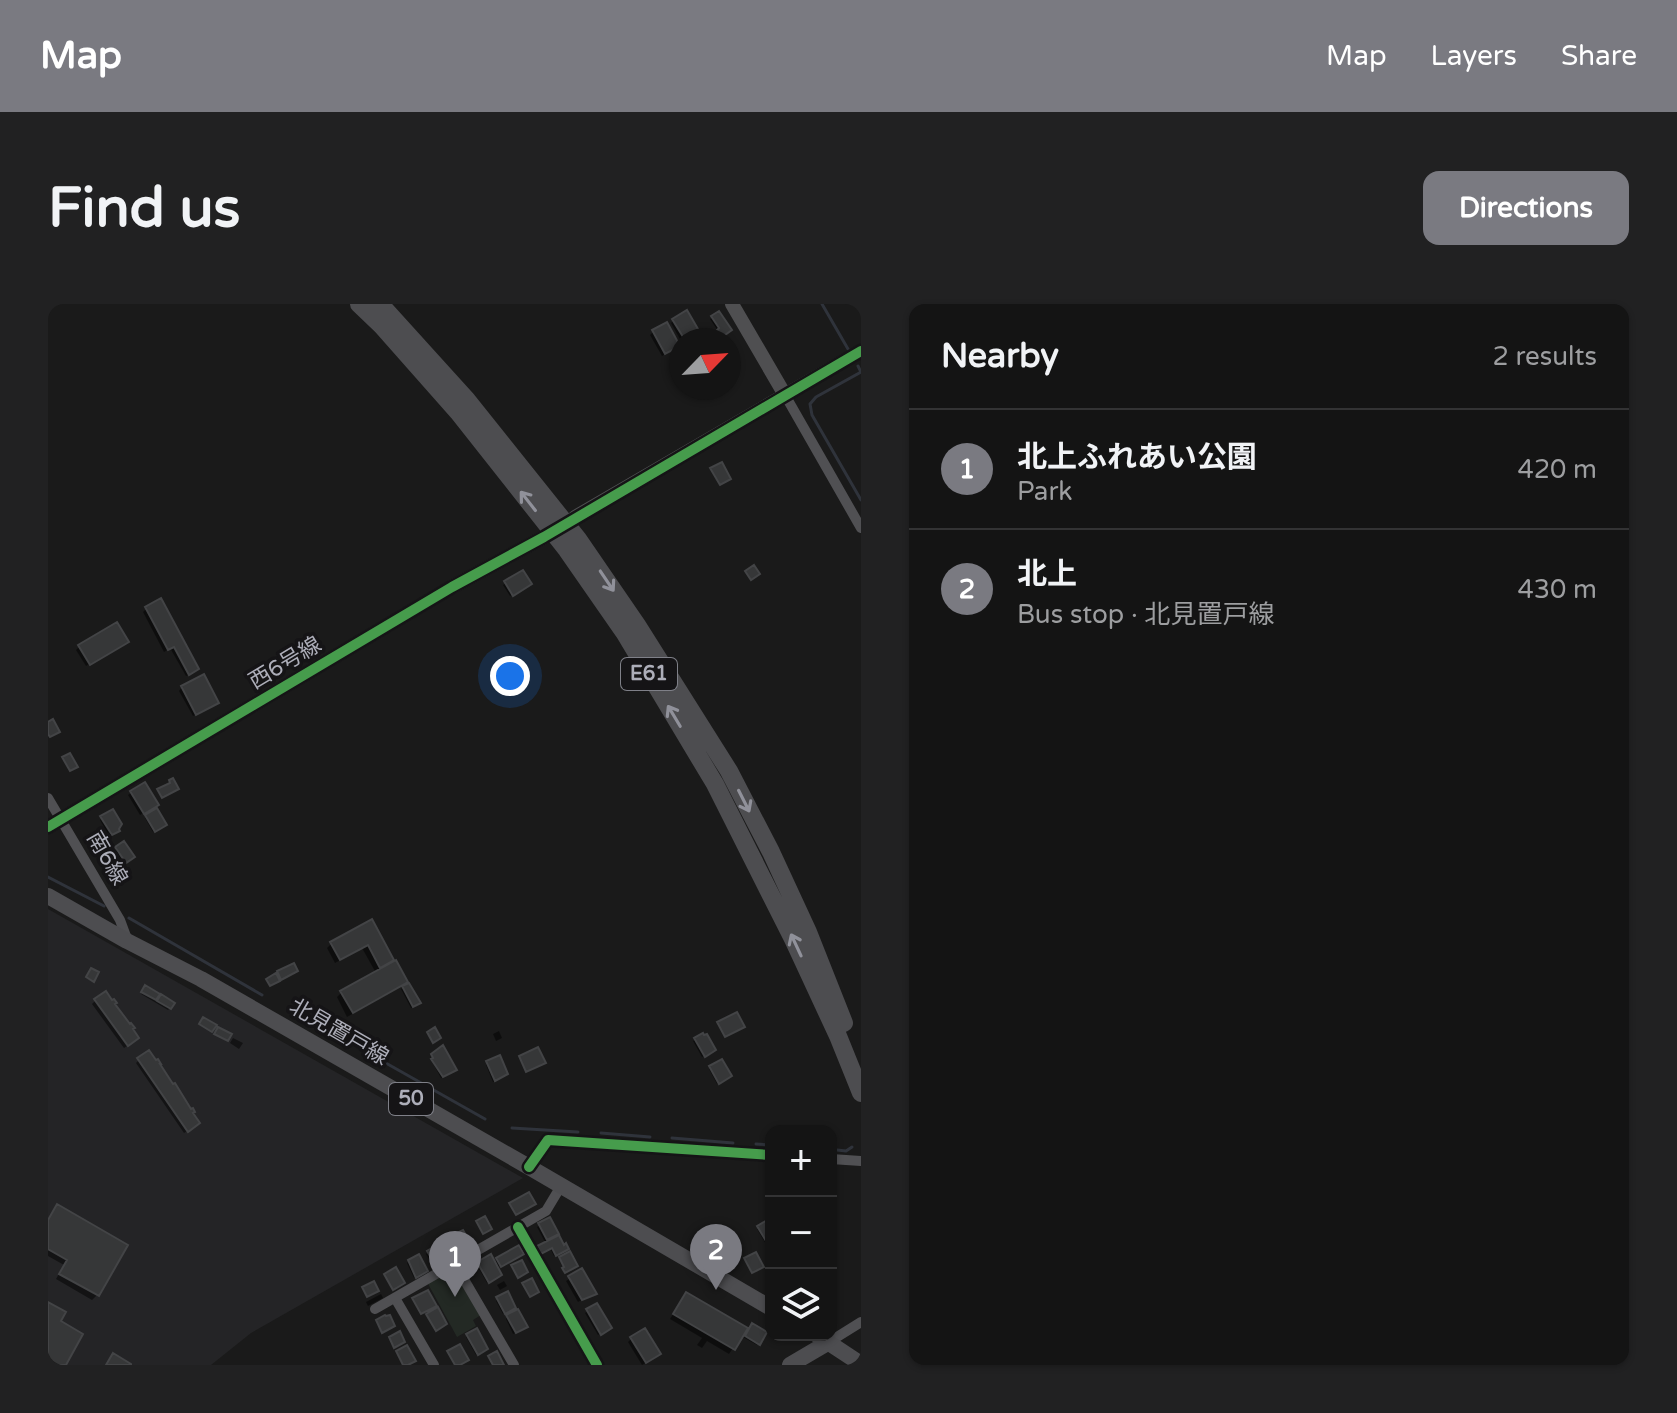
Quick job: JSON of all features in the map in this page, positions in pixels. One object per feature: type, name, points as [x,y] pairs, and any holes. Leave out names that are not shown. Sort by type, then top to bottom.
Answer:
[{"type":"highway","name":"E61","points":[[359,304],[458,412],[567,550],[624,632],[715,784],[793,939],[861,1093]]},
{"type":"highway","name":"E61","points":[[380,304],[467,400],[578,539],[654,651],[729,771],[771,852],[808,932],[861,1069]]},
{"type":"main road","name":"北見置戸線","points":[[48,896],[201,979],[765,1305]]},
{"type":"main road","points":[[790,1365],[819,1341]]},
{"type":"main road","points":[[827,1341],[861,1364]]},
{"type":"main road","points":[[830,1341],[861,1355]]},
{"type":"street","points":[[732,304],[861,528]]},
{"type":"street","points":[[575,517],[861,351]]},
{"type":"street","name":"西6号線","points":[[54,823],[452,587],[544,537]]},
{"type":"street","name":"南6線","points":[[48,798],[54,823],[120,920],[127,941]]},
{"type":"street","points":[[529,1167],[548,1140],[765,1155]]},
{"type":"street","points":[[837,1159],[861,1161]]},
{"type":"street","points":[[375,1309],[546,1211],[561,1186]]},
{"type":"street","points":[[518,1227],[597,1365]]},
{"type":"street","points":[[455,1264],[514,1365]]},
{"type":"street","points":[[395,1298],[434,1365]]},
{"type":"street","points":[[837,1332],[861,1322]]},
{"type":"shaded area","points":[[48,909],[523,1178],[251,1333],[211,1365],[48,1365]]},
{"type":"shaded area","points":[[455,1264],[484,1313],[473,1320],[476,1326],[457,1337],[426,1280]]},
{"type":"building","points":[[687,310],[697,328],[678,328],[672,319]]},
{"type":"building","points":[[719,311],[731,328],[719,328],[711,316]]},
{"type":"building","points":[[667,322],[670,328],[669,352],[665,354],[652,330]]},
{"type":"building","points":[[722,462],[731,479],[720,485],[710,468]]},
{"type":"building","points":[[754,565],[760,574],[751,580],[745,571]]},
{"type":"building","points":[[523,570],[532,584],[513,596],[504,581]]},
{"type":"building","points":[[161,598],[199,669],[189,675],[174,647],[168,650],[145,607]]},
{"type":"building","points":[[117,622],[129,642],[90,665],[78,645]]},
{"type":"building","points":[[204,674],[219,703],[196,715],[181,686]]},
{"type":"building","points":[[53,719],[60,732],[50,737],[48,722]]},
{"type":"building","points":[[70,753],[78,767],[70,771],[62,757]]},
{"type":"building","points":[[173,778],[179,789],[162,798],[157,789],[170,783],[169,780]]},
{"type":"building","points":[[145,782],[159,805],[144,814],[130,791]]},
{"type":"building","points":[[157,808],[167,825],[155,832],[145,815]]},
{"type":"building","points":[[113,809],[122,824],[120,831],[112,835],[100,816]]},
{"type":"building","points":[[124,841],[135,857],[126,863],[115,847]]},
{"type":"building","points":[[372,919],[394,960],[380,968],[368,945],[340,960],[330,942]]},
{"type":"building","points":[[396,960],[408,982],[353,1013],[340,991]]},
{"type":"building","points":[[294,963],[298,971],[281,980],[277,971]]},
{"type":"building","points":[[91,968],[99,972],[94,982],[86,977]]},
{"type":"building","points":[[276,973],[280,981],[270,986],[266,979]]},
{"type":"building","points":[[409,983],[421,1003],[413,1007],[402,986]]},
{"type":"building","points":[[145,985],[160,994],[156,1000],[141,992]]},
{"type":"building","points":[[106,991],[135,1028],[139,1038],[128,1046],[94,999]]},
{"type":"building","points":[[161,994],[175,1003],[171,1009],[157,1001]]},
{"type":"building","points":[[737,1012],[745,1027],[725,1037],[717,1022]]},
{"type":"building","points":[[203,1017],[217,1025],[212,1032],[199,1024]]},
{"type":"building","points":[[218,1027],[232,1034],[228,1041],[214,1034]]},
{"type":"building","points":[[435,1027],[441,1038],[433,1043],[427,1032]]},
{"type":"building","points":[[707,1034],[716,1050],[705,1057],[694,1038]]},
{"type":"building","points":[[443,1045],[457,1070],[443,1077],[431,1054]]},
{"type":"building","points":[[538,1047],[546,1063],[526,1072],[519,1056]]},
{"type":"building","points":[[149,1050],[195,1112],[200,1123],[188,1132],[137,1058]]},
{"type":"building","points":[[500,1055],[508,1074],[495,1081],[486,1061]]},
{"type":"building","points":[[722,1059],[732,1076],[719,1084],[709,1066]]},
{"type":"building","points":[[529,1192],[536,1204],[516,1215],[509,1203]]},
{"type":"building","points":[[57,1204],[128,1245],[99,1296],[59,1274],[67,1260],[48,1249],[48,1220]]},
{"type":"building","points":[[485,1216],[492,1229],[483,1234],[476,1221]]},
{"type":"building","points":[[550,1217],[559,1234],[547,1240],[538,1223]]},
{"type":"building","points":[[765,1221],[765,1239],[757,1226]]},
{"type":"building","points":[[463,1230],[471,1244],[463,1249],[455,1234]]},
{"type":"building","points":[[559,1235],[569,1249],[556,1256],[552,1248],[541,1254],[537,1246]]},
{"type":"building","points":[[441,1243],[450,1259],[436,1267],[427,1251]]},
{"type":"building","points":[[519,1245],[524,1254],[501,1267],[496,1258]]},
{"type":"building","points":[[570,1251],[578,1266],[565,1273],[559,1257]]},
{"type":"building","points":[[756,1252],[764,1267],[752,1273],[744,1258]]},
{"type":"building","points":[[419,1254],[428,1271],[416,1278],[408,1260]]},
{"type":"building","points":[[491,1254],[502,1275],[489,1283],[477,1262]]},
{"type":"building","points":[[522,1260],[528,1272],[518,1278],[511,1265]]},
{"type":"building","points":[[396,1267],[405,1283],[393,1290],[384,1274]]},
{"type":"building","points":[[582,1268],[597,1294],[582,1300],[568,1276]]},
{"type":"building","points":[[532,1278],[539,1292],[530,1297],[522,1283]]},
{"type":"building","points":[[374,1281],[379,1291],[367,1297],[362,1287]]},
{"type":"building","points":[[428,1290],[437,1306],[421,1314],[412,1298]]},
{"type":"building","points":[[508,1291],[516,1308],[505,1314],[496,1297]]},
{"type":"building","points":[[686,1292],[748,1328],[735,1350],[673,1314]]},
{"type":"building","points":[[48,1302],[66,1312],[61,1321],[83,1334],[66,1365],[48,1365]]},
{"type":"building","points":[[597,1303],[612,1328],[601,1335],[586,1309]]},
{"type":"building","points":[[438,1307],[447,1324],[436,1331],[426,1314]]},
{"type":"building","points":[[518,1309],[528,1327],[516,1333],[506,1315]]},
{"type":"building","points":[[390,1315],[395,1326],[382,1333],[376,1320]]},
{"type":"building","points":[[752,1323],[765,1331],[760,1345],[745,1336]]},
{"type":"building","points":[[477,1328],[488,1349],[478,1355],[466,1334]]},
{"type":"building","points":[[645,1328],[661,1354],[646,1363],[630,1337]]},
{"type":"building","points":[[400,1331],[405,1342],[394,1348],[389,1337]]},
{"type":"building","points":[[460,1344],[469,1360],[455,1365],[447,1351]]},
{"type":"building","points":[[407,1345],[416,1361],[403,1365],[396,1351]]},
{"type":"building","points":[[497,1351],[504,1365],[493,1365],[488,1356]]},
{"type":"building","points":[[113,1353],[131,1364],[131,1365],[106,1365]]},
{"type":"waterway","points":[[822,304],[848,349]]},
{"type":"waterway","points":[[858,366],[861,372],[816,397],[810,404],[812,415],[861,500]]},
{"type":"waterway","points":[[48,877],[104,906]]},
{"type":"waterway","points":[[129,918],[262,995]]},
{"type":"waterway","points":[[361,1049],[485,1119]]},
{"type":"waterway","points":[[512,1128],[578,1132]]},
{"type":"waterway","points":[[601,1133],[650,1137]]},
{"type":"waterway","points":[[672,1138],[733,1143]]},
{"type":"waterway","points":[[756,1144],[765,1145]]},
{"type":"waterway","points":[[837,1150],[846,1151],[852,1147]]},
{"type":"cycle path","points":[[48,827],[452,587],[544,537],[861,351]]},
{"type":"cycle path","points":[[529,1167],[548,1140],[765,1155]]},
{"type":"cycle path","points":[[518,1227],[597,1365]]},
{"type":"place","name":"北上","points":[[716,1290]]},
{"type":"place","name":"北上ふれあい公園","points":[[455,1297]]}]
